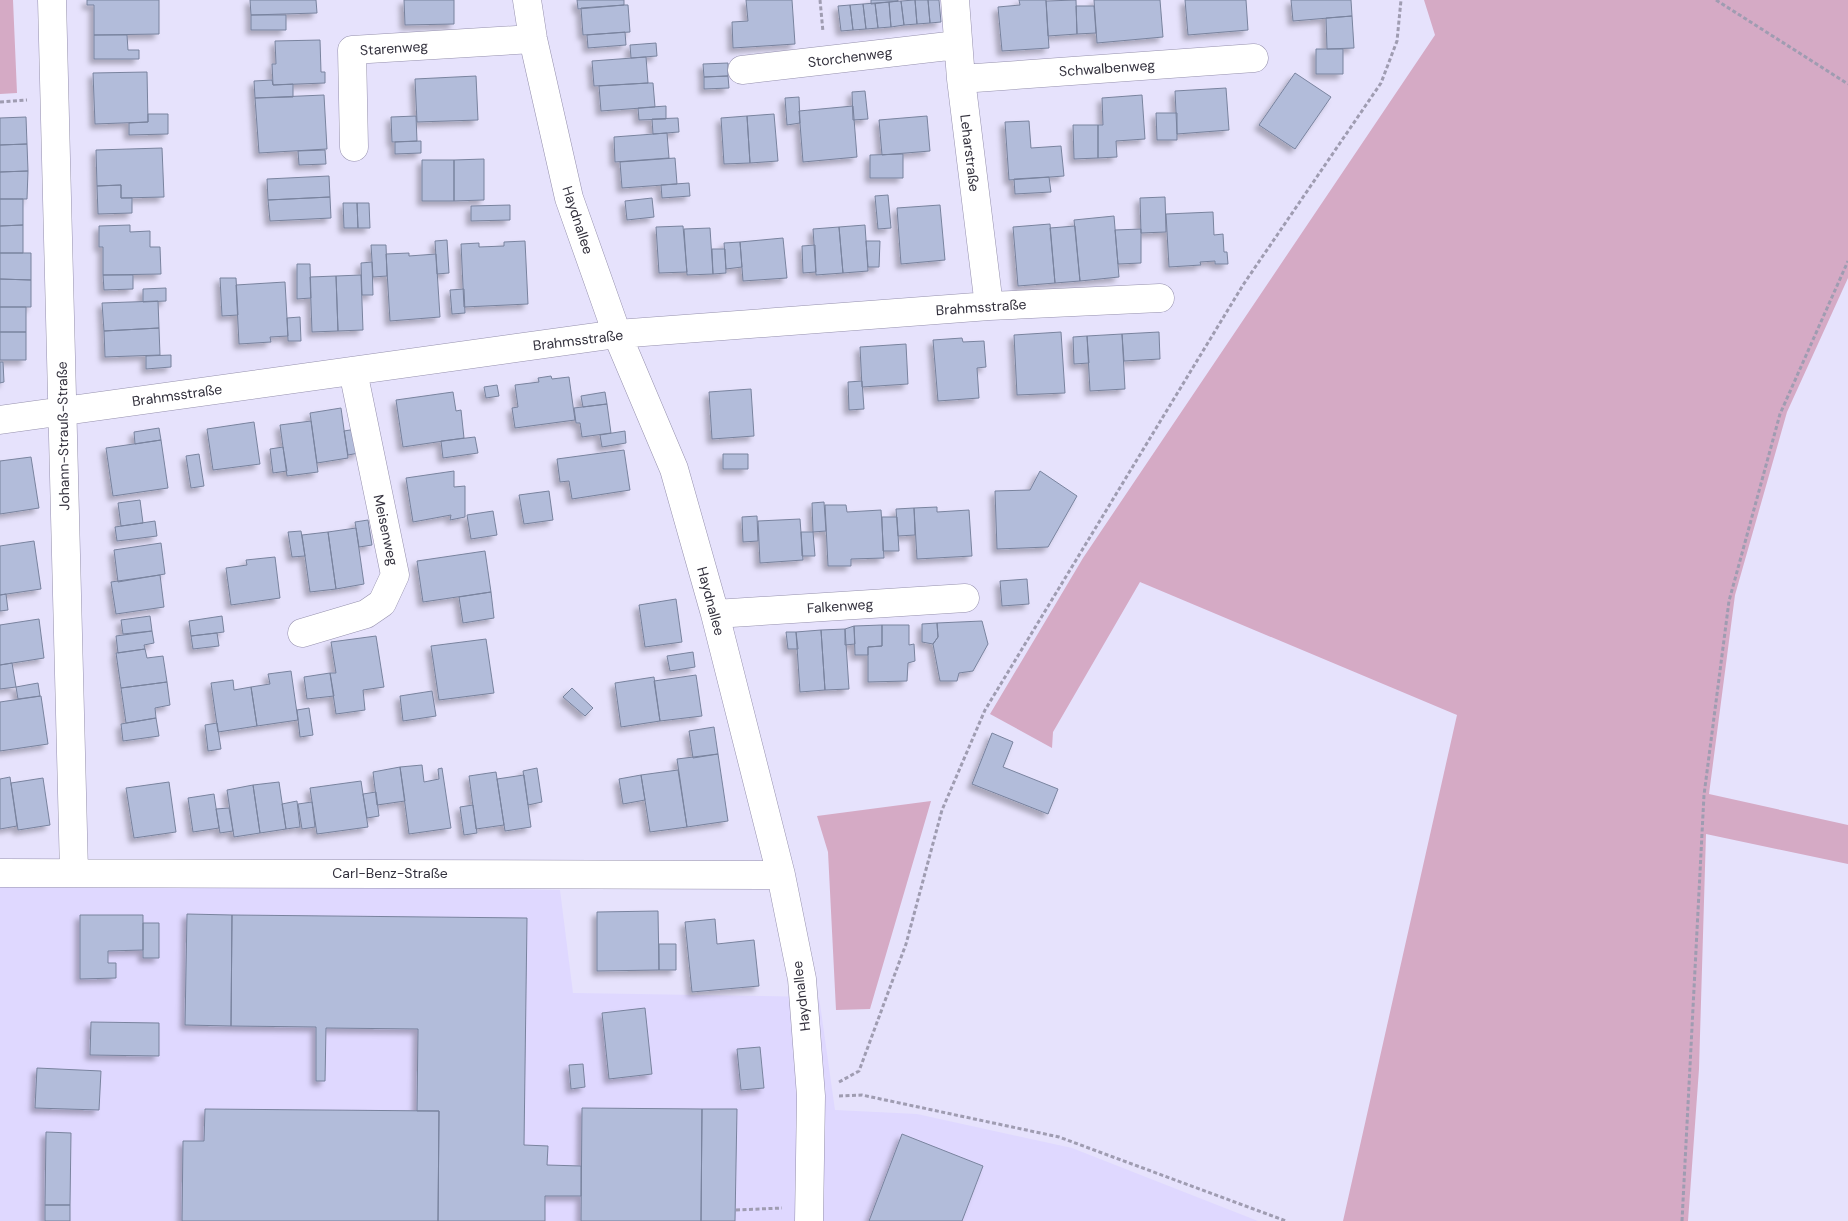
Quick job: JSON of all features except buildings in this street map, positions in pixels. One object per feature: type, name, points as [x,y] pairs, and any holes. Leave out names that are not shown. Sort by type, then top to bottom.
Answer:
[{"type":"street","name":"Johann-Strauß-Straße","points":[[52,0],[74,872]]},
{"type":"street","name":"Haydnallee","points":[[527,0],[533,39],[569,198],[617,334],[674,469],[715,614],[781,874],[802,979],[811,1096],[809,1215]]},
{"type":"street","name":"Leharstraße","points":[[955,0],[961,79],[989,306]]},
{"type":"street","name":"Starenweg","points":[[354,148],[352,50],[533,39]]},
{"type":"street","name":"Storchenweg","points":[[742,70],[958,45]]},
{"type":"street","name":"Schwalbenweg","points":[[961,79],[1254,58]]},
{"type":"street","name":"Brahmsstraße","points":[[0,420],[617,334],[989,306],[1160,298]]},
{"type":"street","name":"Meisenweg","points":[[302,633],[366,614],[382,603],[395,575],[353,371]]},
{"type":"street","name":"Falkenweg","points":[[715,614],[966,598]]},
{"type":"street","name":"Carl-Benz-Straße","points":[[0,873],[781,874]]},
{"type":"path","points":[[811,1096],[859,1071],[906,944],[942,810],[985,710],[1244,285],[1381,83],[1398,41],[1402,0]]},
{"type":"path","points":[[1716,0],[1848,84]]},
{"type":"path","points":[[1682,1221],[1704,795],[1728,601],[1780,414],[1848,261]]},
{"type":"path","points":[[811,1096],[862,1095],[1059,1137],[1286,1221]]},
{"type":"path","points":[[736,1210],[809,1215]]},
{"type":"shaded area","points":[[0,0],[13,0],[17,93],[0,94]]},
{"type":"shaded area","points":[[1424,0],[1848,0],[1848,278],[1787,412],[1735,595],[1709,794],[1848,825],[1848,864],[1706,834],[1699,1069],[1688,1221],[1343,1221],[1457,715],[1140,582],[1053,732],[1052,748],[990,714],[1083,558],[1435,35]]},
{"type":"shaded area","points":[[931,801],[870,1009],[836,1010],[828,852],[817,816]]},
{"type":"shaded area","points":[[78,880],[560,890],[573,993],[819,997],[835,1110],[917,1114],[1072,1148],[1258,1221],[0,1221],[0,884]]}]
